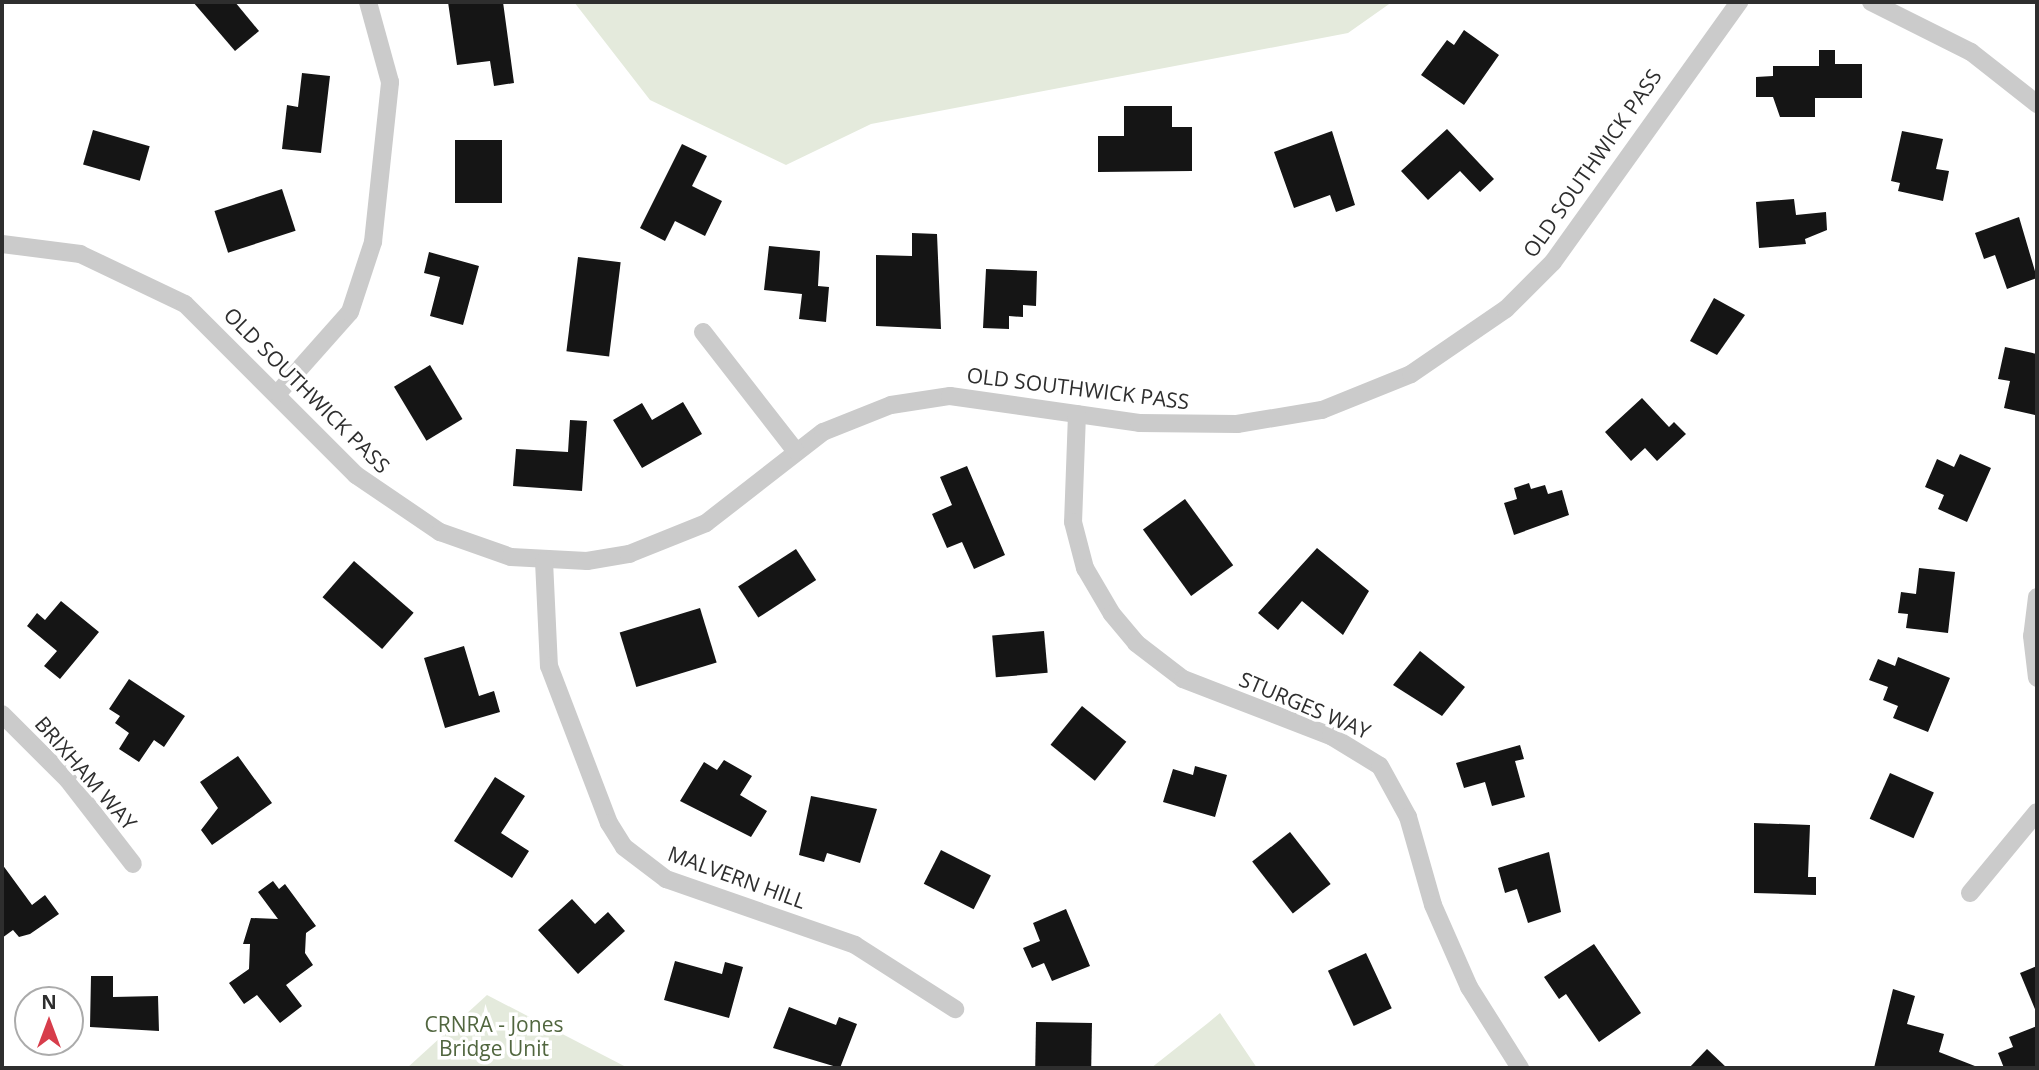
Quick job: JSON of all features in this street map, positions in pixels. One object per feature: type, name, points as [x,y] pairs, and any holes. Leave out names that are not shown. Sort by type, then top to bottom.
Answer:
[{"type":"street","points":[[278,393],[350,312],[373,242],[390,82],[368,2]]},
{"type":"street","name":"OLD SOUTHWICK PASS","points":[[2,244],[80,254],[152,283],[211,325],[356,474],[406,513],[476,547],[544,561],[587,561],[670,541],[706,523],[795,450],[857,416],[926,398],[995,398],[1077,414],[1186,426],[1286,418],[1369,393],[1453,349],[1553,262],[1739,2]]},
{"type":"street","points":[[1871,2],[1971,52],[2037,104]]},
{"type":"street","points":[[703,332],[795,450]]},
{"type":"street","name":"STURGES WAY","points":[[1077,414],[1073,523],[1085,568],[1112,614],[1136,643],[1182,679],[1331,736],[1380,766],[1408,817],[1433,905],[1469,987],[1520,1068]]},
{"type":"street","name":"MALVERN HILL","points":[[544,561],[549,666],[609,823],[624,847],[666,879],[855,945],[955,1009]]},
{"type":"street","points":[[2037,597],[2032,636],[2037,678]]},
{"type":"street","name":"BRIXHAM WAY","points":[[2,714],[68,780],[133,864]]},
{"type":"street","points":[[1970,893],[2037,813]]},
{"type":"green space","points":[[574,2],[1392,2],[1348,33],[871,124],[786,165],[650,100]]},
{"type":"green space","name":"CRNRA - Jones Bridge Unit","points":[[487,995],[628,1068],[407,1068]]},
{"type":"green space","points":[[1220,1013],[1257,1068],[1151,1068],[1208,1023]]},
{"type":"building","points":[[193,2],[235,2],[259,31],[235,51]]},
{"type":"building","points":[[448,2],[503,2],[514,83],[494,86],[490,61],[457,65]]},
{"type":"building","points":[[1464,30],[1499,55],[1464,105],[1421,75],[1447,40],[1454,45]]},
{"type":"building","points":[[1819,50],[1835,50],[1835,64],[1862,64],[1862,98],[1815,98],[1815,117],[1780,117],[1773,97],[1756,97],[1756,77],[1773,76],[1773,66],[1819,66]]},
{"type":"building","points":[[302,73],[330,76],[321,153],[282,149],[287,105],[298,107]]},
{"type":"building","points":[[1124,106],[1172,106],[1172,127],[1192,127],[1192,171],[1098,172],[1098,136],[1124,136]]},
{"type":"building","points":[[1447,129],[1494,179],[1480,192],[1460,171],[1428,200],[1401,171]]},
{"type":"building","points":[[93,130],[150,146],[140,181],[83,165]]},
{"type":"building","points":[[1332,131],[1355,205],[1336,212],[1330,195],[1294,208],[1274,152]]},
{"type":"building","points":[[1902,131],[1943,139],[1936,169],[1949,171],[1943,201],[1898,191],[1900,183],[1891,181]]},
{"type":"building","points":[[455,140],[502,140],[502,203],[455,203]]},
{"type":"building","points":[[682,144],[707,156],[692,186],[722,201],[705,236],[675,221],[665,241],[640,228]]},
{"type":"building","points":[[282,189],[296,231],[228,253],[214,211]]},
{"type":"building","points":[[1794,199],[1796,215],[1826,212],[1827,230],[1805,239],[1806,244],[1759,248],[1756,202]]},
{"type":"building","points":[[2019,217],[2037,278],[2007,289],[1995,255],[1984,259],[1975,233]]},
{"type":"building","points":[[912,233],[937,234],[941,329],[876,326],[876,255],[912,256]]},
{"type":"building","points":[[769,246],[820,251],[818,286],[829,287],[826,322],[799,319],[802,294],[764,290]]},
{"type":"building","points":[[429,252],[479,266],[463,325],[430,316],[440,277],[424,273]]},
{"type":"building","points":[[578,257],[621,262],[609,357],[566,351]]},
{"type":"building","points":[[986,269],[1037,271],[1036,306],[1023,305],[1023,317],[1009,316],[1009,329],[983,328]]},
{"type":"building","points":[[1714,298],[1745,315],[1717,355],[1690,341]]},
{"type":"building","points":[[2005,347],[2037,354],[2035,415],[2004,408],[2010,381],[1998,379]]},
{"type":"building","points":[[430,365],[462,419],[426,441],[394,387]]},
{"type":"building","points":[[1642,398],[1669,427],[1674,422],[1686,434],[1657,461],[1645,448],[1631,461],[1605,432]]},
{"type":"building","points":[[683,402],[702,434],[642,468],[613,420],[642,403],[652,420]]},
{"type":"building","points":[[570,420],[587,421],[582,491],[513,486],[516,449],[568,452]]},
{"type":"building","points":[[1960,454],[1991,468],[1967,522],[1938,509],[1944,495],[1925,487],[1937,459],[1954,467]]},
{"type":"building","points":[[967,466],[1005,555],[974,569],[962,542],[947,548],[932,514],[952,505],[940,477]]},
{"type":"building","points":[[1529,483],[1531,489],[1545,485],[1548,494],[1562,490],[1569,515],[1514,535],[1504,503],[1517,499],[1514,488]]},
{"type":"building","points":[[1185,499],[1233,565],[1191,596],[1143,530]]},
{"type":"building","points":[[1317,548],[1369,591],[1343,635],[1302,601],[1278,630],[1258,613]]},
{"type":"building","points":[[796,549],[816,580],[758,618],[738,587]]},
{"type":"building","points":[[354,561],[414,613],[382,649],[323,597]]},
{"type":"building","points":[[1919,568],[1955,572],[1948,633],[1906,628],[1908,614],[1898,613],[1901,592],[1916,594]]},
{"type":"building","points":[[61,601],[99,632],[60,679],[44,666],[57,651],[27,626],[37,613],[45,620]]},
{"type":"building","points":[[700,608],[717,663],[636,687],[620,633]]},
{"type":"building","points":[[1044,631],[1048,673],[996,677],[992,636]]},
{"type":"building","points":[[464,646],[479,696],[494,691],[500,712],[445,728],[424,658]]},
{"type":"building","points":[[1420,651],[1465,687],[1442,716],[1393,685]]},
{"type":"building","points":[[1898,657],[1950,678],[1928,732],[1893,718],[1898,706],[1883,700],[1888,687],[1869,680],[1878,659],[1895,666]]},
{"type":"building","points":[[129,679],[185,716],[164,747],[154,740],[139,762],[119,749],[129,733],[115,723],[120,716],[109,709]]},
{"type":"building","points":[[1082,706],[1126,742],[1095,781],[1051,745]]},
{"type":"building","points":[[1520,745],[1524,759],[1515,761],[1525,797],[1492,806],[1485,782],[1464,788],[1456,763]]},
{"type":"building","points":[[238,756],[272,803],[212,845],[201,830],[218,808],[200,782]]},
{"type":"building","points":[[724,760],[752,776],[740,795],[767,811],[751,837],[680,801],[704,762],[717,770]]},
{"type":"building","points":[[1195,766],[1227,775],[1215,817],[1163,802],[1173,769],[1193,775]]},
{"type":"building","points":[[1890,773],[1934,793],[1914,838],[1870,819]]},
{"type":"building","points":[[495,777],[525,796],[501,833],[529,851],[512,878],[454,841]]},
{"type":"building","points":[[811,796],[877,809],[860,863],[827,853],[824,862],[799,855]]},
{"type":"building","points":[[1754,823],[1810,825],[1808,877],[1816,877],[1816,895],[1754,893]]},
{"type":"building","points":[[1290,832],[1331,884],[1293,914],[1252,862]]},
{"type":"building","points":[[941,850],[991,875],[974,909],[924,884]]},
{"type":"building","points":[[1549,852],[1561,912],[1528,923],[1517,889],[1505,893],[1498,868]]},
{"type":"building","points":[[2,864],[32,905],[45,895],[59,914],[30,934],[19,937],[13,930],[2,938]]},
{"type":"building","points":[[273,881],[279,889],[285,884],[316,926],[306,933],[305,953],[313,965],[286,985],[302,1006],[280,1023],[257,995],[244,1004],[229,983],[249,969],[250,944],[243,944],[251,918],[278,919],[258,892]]},
{"type":"building","points":[[572,899],[595,924],[608,912],[625,931],[578,974],[538,930]]},
{"type":"building","points":[[1066,909],[1090,966],[1052,981],[1044,963],[1032,968],[1023,948],[1040,941],[1033,923]]},
{"type":"building","points":[[1594,944],[1641,1013],[1599,1042],[1566,994],[1559,999],[1544,977]]},
{"type":"building","points":[[1366,953],[1392,1008],[1354,1026],[1328,971]]},
{"type":"building","points":[[675,961],[722,974],[725,962],[743,967],[729,1018],[664,1000]]},
{"type":"building","points":[[2037,966],[2037,1014],[2020,973]]},
{"type":"building","points":[[91,976],[113,976],[113,997],[158,996],[159,1031],[90,1027]]},
{"type":"building","points":[[1893,989],[1915,996],[1907,1024],[1944,1034],[1939,1052],[1980,1068],[1874,1068]]},
{"type":"building","points":[[789,1007],[836,1025],[839,1017],[857,1024],[840,1068],[773,1048]]},
{"type":"building","points":[[1036,1022],[1092,1023],[1091,1068],[1035,1068]]},
{"type":"building","points":[[2037,1026],[2037,1068],[2004,1068],[1998,1053],[2013,1047],[2009,1037]]},
{"type":"building","points":[[1707,1049],[1727,1068],[1689,1068]]}]
